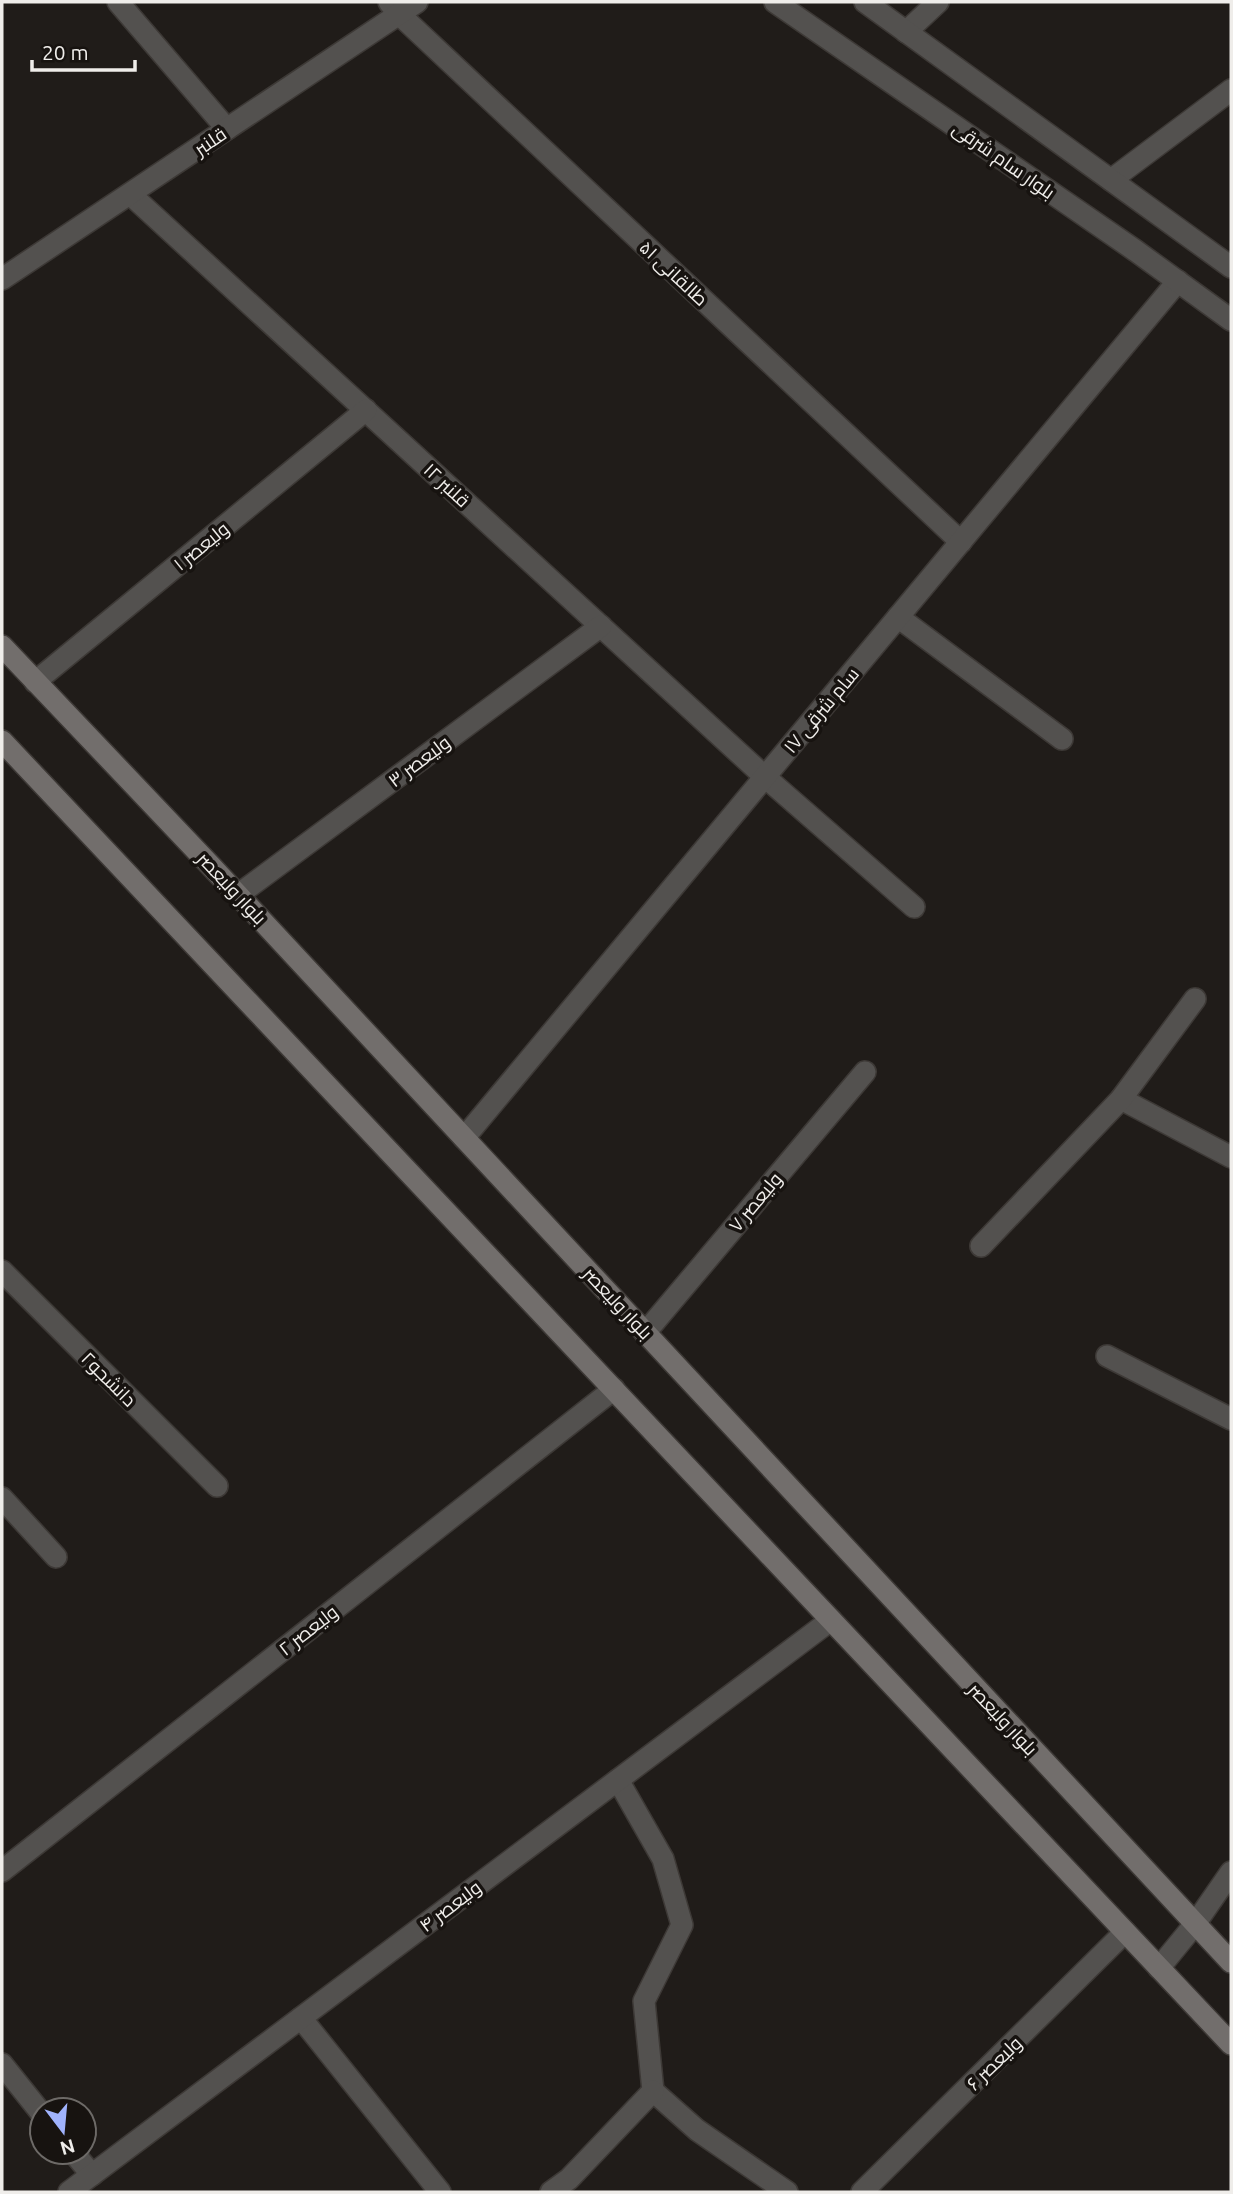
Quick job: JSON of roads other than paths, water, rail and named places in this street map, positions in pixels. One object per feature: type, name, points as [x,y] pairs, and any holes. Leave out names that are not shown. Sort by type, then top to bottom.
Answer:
[{"type":"main road","name":"بلوار ولیعصر","points":[[2,646],[238,895],[1231,1962]]},
{"type":"main road","points":[[2,741],[1231,2044]]},
{"type":"street","points":[[118,2],[228,129]]},
{"type":"street","name":"قلنبر","points":[[2,279],[228,129],[394,8],[417,2]]},
{"type":"street","name":"بلوار سام شرقی","points":[[775,2],[1231,320]]},
{"type":"street","points":[[865,2],[1231,267]]},
{"type":"street","points":[[906,32],[938,2]]},
{"type":"street","name":"طالقانی ۵۱","points":[[394,8],[961,542]]},
{"type":"street","points":[[1111,180],[1231,90]]},
{"type":"street","name":"قلنبر ۱۲","points":[[130,194],[765,777],[914,907]]},
{"type":"street","name":"سام شرقی ۱۷","points":[[464,1138],[1178,281]]},
{"type":"street","name":"ولیعصر ۱","points":[[36,682],[366,410]]},
{"type":"street","points":[[898,617],[1062,738]]},
{"type":"street","name":"ولیعصر ۳","points":[[238,895],[601,626]]},
{"type":"street","points":[[981,1246],[1121,1099],[1195,999]]},
{"type":"street","name":"ولیعصر ۷","points":[[645,1333],[865,1072]]},
{"type":"street","points":[[1121,1099],[1231,1157]]},
{"type":"street","name":"دانشجو۲","points":[[2,1271],[217,1486]]},
{"type":"street","points":[[1107,1356],[1231,1419]]},
{"type":"street","name":"ولیعصر ۲","points":[[2,1871],[614,1390]]},
{"type":"street","points":[[2,1498],[57,1557]]},
{"type":"street","name":"ولیعصر ۴","points":[[69,2192],[831,1620]]},
{"type":"street","points":[[618,1780],[663,1859],[682,1924],[644,2001],[653,2091],[697,2130],[787,2192]]},
{"type":"street","points":[[1159,1968],[1195,1924],[1231,1872]]},
{"type":"street","name":"ولیعصر ۶","points":[[862,2192],[1125,1932]]},
{"type":"street","points":[[301,2018],[440,2192]]},
{"type":"street","points":[[2,2064],[28,2096]]},
{"type":"street","points":[[551,2192],[569,2179],[653,2091]]},
{"type":"street","points":[[85,2166],[92,2175]]}]
